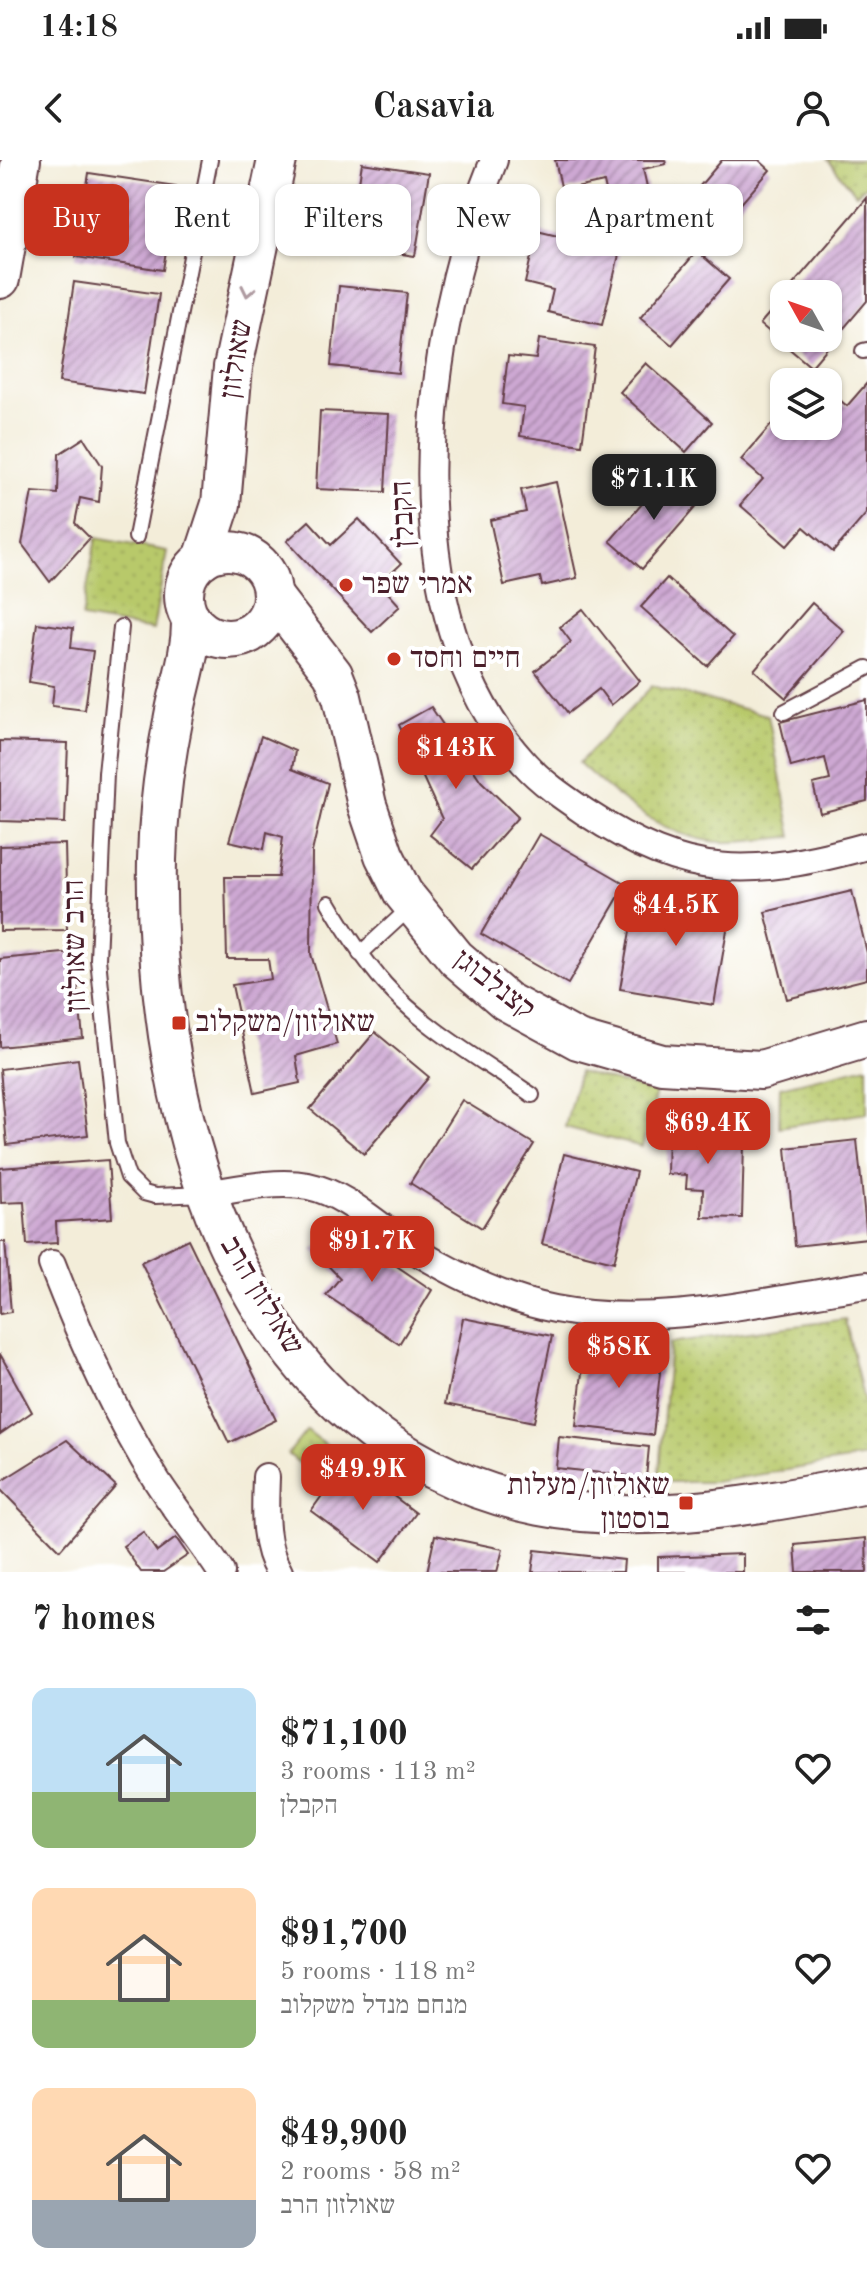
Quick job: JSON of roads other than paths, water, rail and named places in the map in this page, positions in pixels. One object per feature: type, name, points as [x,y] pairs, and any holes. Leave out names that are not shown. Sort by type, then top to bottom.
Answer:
[{"type":"street","points":[[0,279],[21,160]]},
{"type":"street","name":"שאולזון","points":[[203,559],[221,504],[233,367],[277,160]]},
{"type":"street","name":"הקבלן","points":[[494,160],[448,319],[437,384],[432,500],[444,601],[454,641],[474,687],[496,727],[524,763],[556,792],[638,844],[678,860],[752,869],[804,864],[867,846]]},
{"type":"street","points":[[240,635],[266,617],[272,595],[266,573],[247,555],[224,551],[203,559],[190,574],[185,589],[191,618],[208,633],[240,635],[282,635],[310,644]]},
{"type":"street","name":"קצנלבוגן","points":[[272,595],[333,674],[342,697],[367,805],[384,855],[412,906],[456,958],[506,1001],[578,1040],[617,1054],[662,1064],[761,1070],[867,1038]]},
{"type":"street","name":"שאולזון הרב","points":[[191,618],[191,648],[172,722],[157,858],[159,949],[177,1101],[206,1194],[244,1281],[277,1335],[307,1371],[374,1432],[449,1477],[541,1506],[606,1512],[764,1503],[867,1484]]},
{"type":"street","name":"שאולזון הרב","points":[[172,722],[194,684],[240,635]]},
{"type":"street","points":[[206,1194],[282,1184],[308,1186],[334,1195],[416,1251],[466,1279],[513,1298],[555,1309],[647,1317],[867,1285]]},
{"type":"street","points":[[52,1264],[79,1335],[118,1412],[157,1481],[221,1572]]},
{"type":"street","points":[[266,1477],[265,1522],[271,1559],[279,1572]]},
{"type":"lane","points":[[136,537],[210,160]]},
{"type":"lane","name":"הרב שאולזון","points":[[121,627],[105,787],[98,959],[117,1143],[128,1177],[144,1193],[155,1196],[206,1194]]},
{"type":"lane","points":[[784,712],[867,668]]},
{"type":"lane","points":[[329,903],[360,954],[388,987],[436,1028],[532,1095]]},
{"type":"lane","points":[[360,954],[412,906]]},
{"type":"place","name":"אמרי שפר","points":[[346,585]]},
{"type":"place","name":"חיים וחסד","points":[[394,659]]},
{"type":"place","name":"שאולזון/משקלוב","points":[[179,1023]]},
{"type":"place","name":"שאולזון/מעלות בוסטון","points":[[686,1503]]}]
